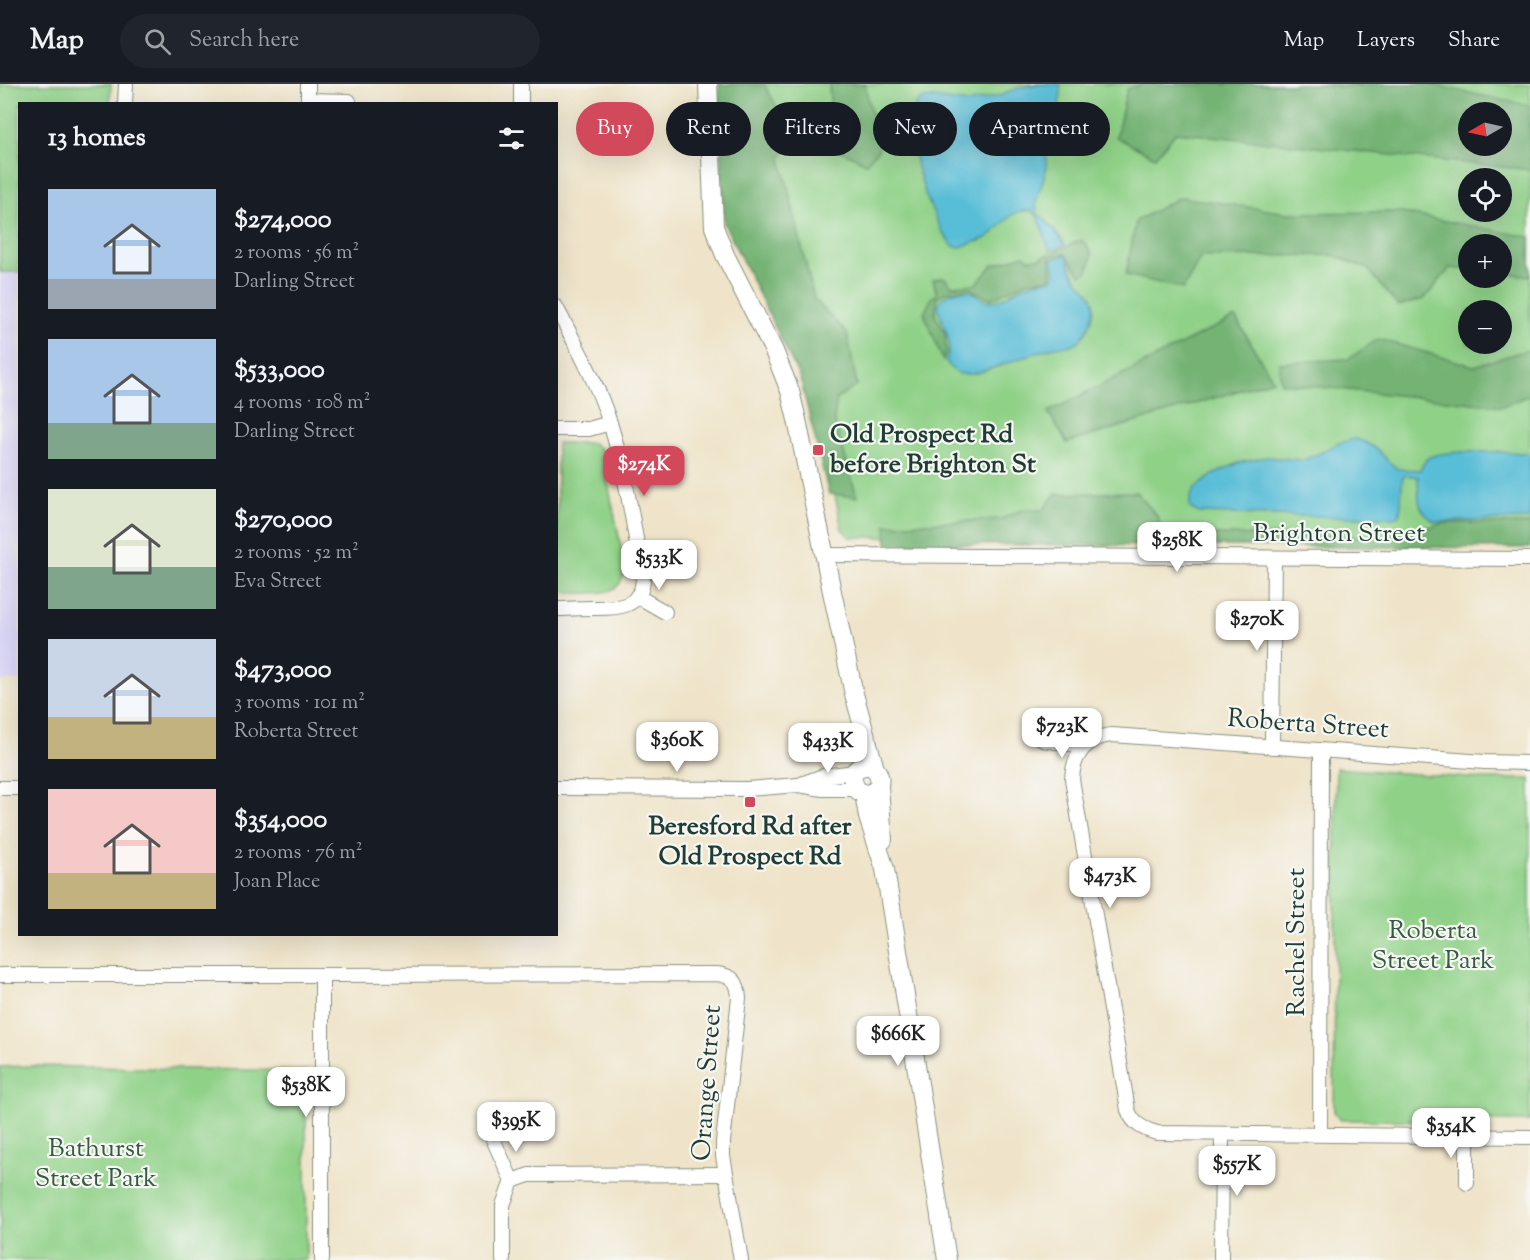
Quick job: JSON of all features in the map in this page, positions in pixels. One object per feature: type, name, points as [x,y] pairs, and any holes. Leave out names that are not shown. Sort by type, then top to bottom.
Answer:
[{"type":"main road","points":[[708,84],[714,227],[724,255],[779,361],[790,391],[805,455],[854,694],[868,817],[885,869],[947,1260]]},
{"type":"street","points":[[125,102],[126,84]]},
{"type":"street","points":[[308,84],[308,102],[350,100]]},
{"type":"street","points":[[521,84],[521,102]]},
{"type":"street","points":[[558,311],[586,364],[610,423],[625,483],[643,579],[637,596],[630,603],[617,608],[558,609]]},
{"type":"street","points":[[558,429],[589,429],[610,423]]},
{"type":"street","name":"Brighton Street","points":[[825,555],[1530,559]]},
{"type":"street","points":[[1272,747],[1274,558]]},
{"type":"street","points":[[637,596],[665,612]]},
{"type":"street","name":"Roberta Street","points":[[1085,746],[1100,737],[1112,735],[1485,762],[1530,763]]},
{"type":"street","points":[[1043,740],[1085,746],[1075,761],[1072,779],[1128,1110],[1134,1121],[1135,1130],[1157,1133],[1530,1137]]},
{"type":"street","name":"Rachel Street","points":[[1320,1134],[1321,750]]},
{"type":"street","points":[[558,788],[747,789],[799,785],[823,789],[864,780]]},
{"type":"street","points":[[0,788],[18,788]]},
{"type":"street","name":"Orange Street","points":[[0,975],[717,974],[737,978],[739,998],[723,1142],[726,1174],[741,1260]]},
{"type":"street","points":[[322,975],[322,1260]]},
{"type":"street","points":[[1221,1260],[1222,1134]]},
{"type":"street","points":[[1467,1136],[1467,1183]]},
{"type":"street","points":[[493,1139],[512,1181],[503,1205],[503,1260]]},
{"type":"street","points":[[512,1181],[529,1175],[726,1174]]},
{"type":"shaded area","points":[[0,272],[18,272],[18,681],[0,681]]},
{"type":"green space","points":[[0,84],[111,84],[110,102],[18,102],[18,272],[0,272]]},
{"type":"green space","points":[[719,84],[764,84],[774,102],[763,102],[763,156],[782,156],[814,299],[847,333],[857,386],[837,398],[834,419],[857,497],[829,494],[800,378],[724,223],[722,156],[751,156],[751,102],[720,102]]},
{"type":"green space","points":[[729,84],[1530,84],[1530,539],[850,537],[842,529],[826,451],[748,156],[751,156],[751,102],[734,102]]},
{"type":"green space","points":[[829,84],[865,84],[873,121],[873,155],[866,163],[852,156],[861,156],[861,102],[830,102]]},
{"type":"green space","points":[[1144,84],[1305,84],[1345,87],[1367,84],[1428,84],[1511,102],[1458,102],[1458,156],[1512,156],[1512,102],[1530,106],[1530,170],[1176,132],[1155,157],[1116,137],[1127,89]]},
{"type":"green space","points":[[1180,197],[1288,213],[1397,212],[1530,237],[1530,276],[1512,274],[1512,234],[1458,234],[1458,269],[1450,268],[1424,299],[1398,306],[1368,269],[1333,255],[1201,257],[1183,289],[1126,275],[1136,221]]},
{"type":"green space","points":[[1081,240],[1092,255],[1088,271],[1081,275],[1065,254],[1050,256],[1052,278],[1028,281],[991,299],[969,288],[946,292],[937,298],[935,315],[945,333],[946,350],[943,361],[924,313],[932,297],[937,295],[933,279],[944,277],[952,286],[976,284],[993,265],[1024,255],[1029,259],[1040,258]]},
{"type":"green space","points":[[1235,317],[1273,380],[1067,443],[1048,412]]},
{"type":"green space","points":[[1378,339],[1474,366],[1530,350],[1530,395],[1502,406],[1281,383],[1279,363],[1348,359]]},
{"type":"green space","points":[[558,443],[593,443],[601,450],[625,566],[620,584],[610,590],[596,593],[558,592]]},
{"type":"green space","points":[[1136,492],[1157,516],[1163,534],[1388,537],[1445,523],[1530,524],[1530,548],[887,544],[886,525],[1001,519],[1024,509],[1043,510],[1055,494]]},
{"type":"green space","name":"Roberta Street Park","points":[[1336,768],[1482,779],[1530,779],[1530,1121],[1341,1120],[1334,1113]]},
{"type":"green space","name":"Bathurst Street Park","points":[[0,1067],[306,1071],[306,1260],[0,1260]]},
{"type":"water","points":[[1039,84],[1060,84],[1059,102],[972,102],[1002,95],[1019,88]]},
{"type":"water","points":[[933,98],[968,103],[969,156],[1047,156],[1046,171],[1036,208],[1038,214],[1045,219],[1065,244],[1050,251],[1038,217],[1033,211],[1019,212],[1008,218],[988,237],[960,247],[951,244],[941,230],[926,196],[915,156],[957,156],[957,102],[918,102]]},
{"type":"water","points":[[1067,255],[1073,273],[1091,296],[1094,305],[1090,323],[1080,339],[1071,345],[1054,347],[977,373],[960,374],[953,370],[946,361],[949,341],[938,309],[938,304],[943,298],[951,293],[964,290],[972,291],[988,301],[1000,300],[1028,285],[1052,280],[1055,275],[1052,259]]},
{"type":"water","points":[[1355,439],[1378,450],[1398,469],[1420,470],[1428,458],[1447,453],[1530,453],[1530,519],[1435,522],[1421,508],[1418,477],[1406,475],[1402,482],[1399,515],[1393,517],[1199,513],[1190,508],[1190,498],[1195,488],[1213,475],[1238,463],[1267,457],[1303,460],[1339,443]]},
{"type":"place","name":"Old Prospect Rd before Brighton St","points":[[818,450]]},
{"type":"place","name":"Beresford Rd after Old Prospect Rd","points":[[750,802]]}]
